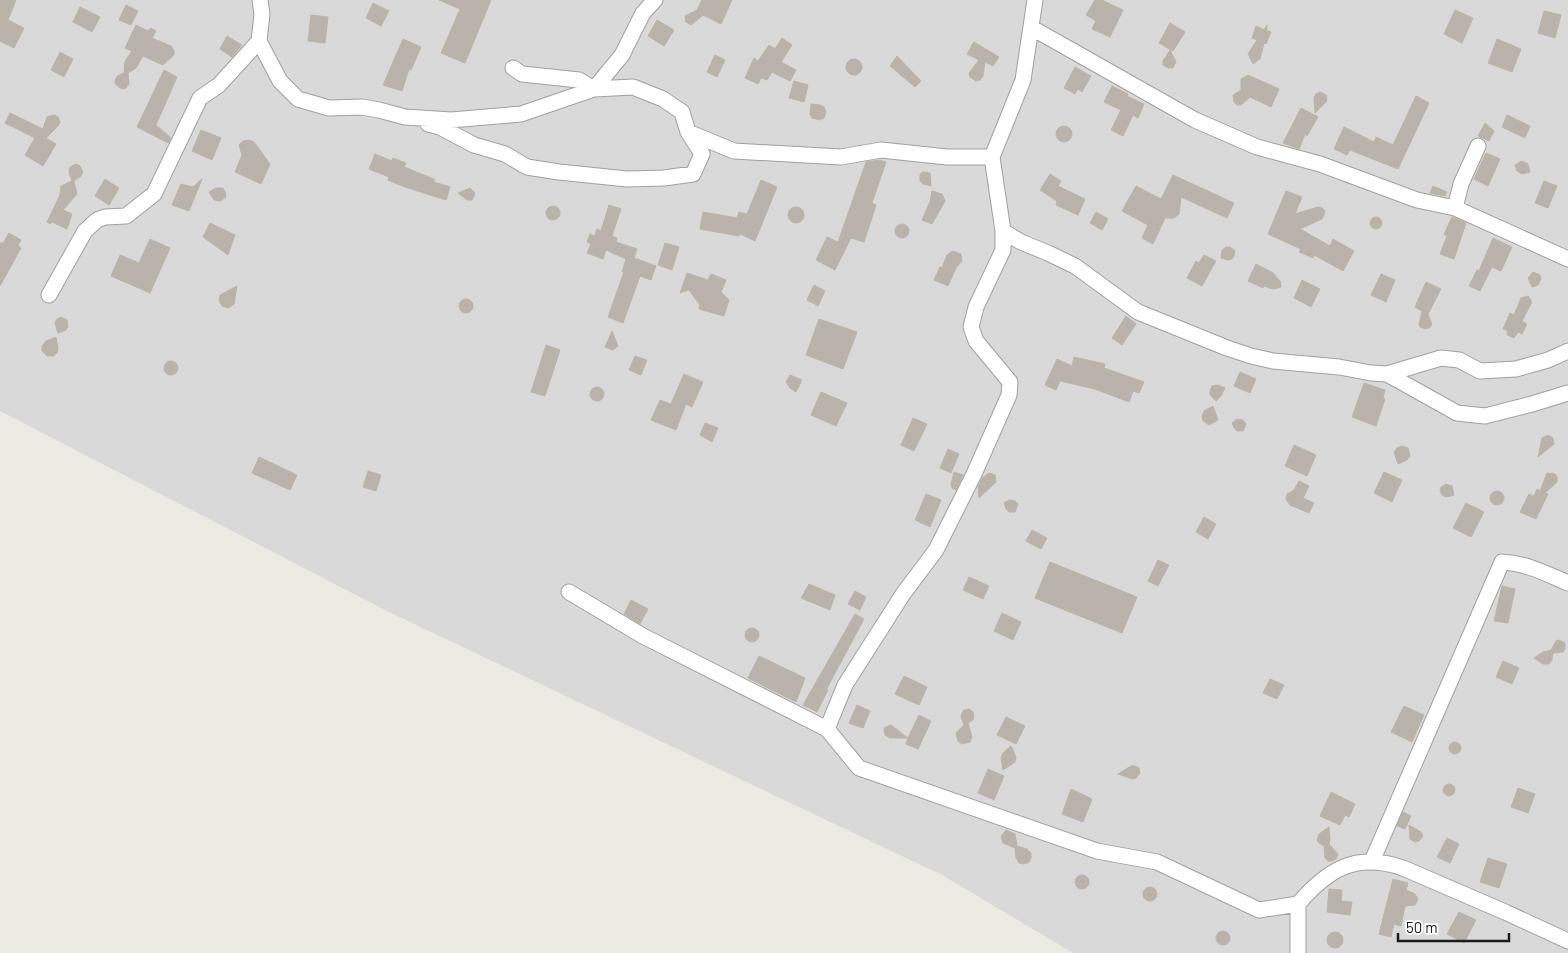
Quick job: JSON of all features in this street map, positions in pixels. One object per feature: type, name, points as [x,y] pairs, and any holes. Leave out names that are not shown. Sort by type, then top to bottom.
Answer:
[{"type":"street","points":[[49,296],[85,231],[97,220],[105,217],[126,216],[154,194],[200,98],[219,85],[258,41],[262,14],[260,0]]},
{"type":"street","points":[[594,89],[622,55],[643,13],[655,0]]},
{"type":"street","points":[[827,729],[845,685],[903,594],[936,550],[974,474],[1009,394],[1010,382],[976,341],[971,327],[976,307],[1003,250],[1003,231],[992,157],[1023,80],[1035,0]]},
{"type":"street","points":[[1032,28],[1195,120],[1257,147],[1320,164],[1417,200],[1455,208],[1568,259]]},
{"type":"street","points":[[258,41],[280,82],[298,100],[329,108],[379,110],[405,118],[440,127],[474,145],[505,154],[527,167],[626,179],[664,178],[693,174],[702,154],[688,132],[682,112],[663,99],[633,87],[594,89],[521,114],[451,120],[405,118]]},
{"type":"street","points":[[513,68],[522,74],[579,80],[594,89]]},
{"type":"street","points":[[688,132],[734,151],[841,157],[881,150],[947,157],[992,157]]},
{"type":"street","points":[[1455,208],[1461,184],[1478,146]]},
{"type":"street","points":[[1003,231],[1021,242],[1075,266],[1138,312],[1227,348],[1273,361],[1339,367],[1387,374],[1441,358],[1459,360],[1480,371],[1516,369],[1548,360],[1568,351]]},
{"type":"street","points":[[1387,374],[1457,413],[1485,416],[1532,404],[1568,392]]},
{"type":"street","points":[[1372,861],[1502,562],[1513,562],[1528,566],[1568,583]]},
{"type":"street","points":[[569,592],[651,640],[827,729],[858,768],[1097,851],[1157,862],[1259,910],[1298,904],[1311,889],[1333,871],[1372,861],[1388,863],[1403,868],[1568,941]]},
{"type":"street","points":[[1298,904],[1298,953]]},
{"type":"shaded area","points":[[0,0],[1568,0],[1568,953],[1073,953],[942,875],[387,611],[0,411]]},
{"type":"building","points":[[0,0],[16,0],[8,20],[24,28],[14,48],[0,41]]},
{"type":"building","points":[[439,0],[491,0],[465,63],[441,53],[460,9]]},
{"type":"building","points":[[702,0],[732,0],[721,24],[703,15],[691,25],[686,22],[685,16],[697,10]]},
{"type":"building","points":[[1095,0],[1102,0],[1123,10],[1110,37],[1092,29],[1096,21],[1086,15]]},
{"type":"building","points":[[373,3],[389,11],[381,26],[366,18]]},
{"type":"building","points":[[126,5],[138,11],[131,25],[119,20]]},
{"type":"building","points":[[80,7],[100,17],[92,32],[73,22]]},
{"type":"building","points":[[1455,10],[1473,18],[1462,43],[1444,34]]},
{"type":"building","points":[[1544,11],[1561,15],[1555,38],[1538,33]]},
{"type":"building","points":[[311,15],[328,17],[325,43],[308,41]]},
{"type":"building","points":[[657,20],[674,30],[664,46],[648,36]]},
{"type":"building","points":[[1170,23],[1185,32],[1173,51],[1159,43]]},
{"type":"building","points":[[136,25],[148,31],[151,28],[156,31],[152,38],[171,46],[174,50],[174,55],[163,65],[143,56],[136,68],[128,73],[129,84],[126,88],[122,89],[116,85],[115,81],[117,76],[124,73],[125,61],[132,51],[125,48]]},
{"type":"building","points":[[1267,25],[1267,31],[1271,32],[1266,44],[1264,43],[1260,59],[1253,64],[1248,54],[1257,40],[1252,38],[1256,26],[1264,30]]},
{"type":"building","points":[[227,36],[242,45],[232,57],[220,49]]},
{"type":"building","points":[[782,38],[792,45],[781,62],[796,70],[790,81],[772,72],[767,80],[761,78],[758,84],[745,78],[754,58],[758,61],[769,45],[775,49]]},
{"type":"building","points":[[403,39],[421,47],[411,70],[409,69],[402,91],[383,85]]},
{"type":"building","points":[[1497,39],[1521,49],[1512,72],[1488,63]]},
{"type":"building","points":[[974,42],[999,57],[993,66],[985,62],[983,76],[980,80],[976,81],[970,77],[969,73],[979,60],[967,54]]},
{"type":"building","points":[[1170,50],[1176,62],[1173,68],[1163,65],[1163,61]]},
{"type":"building","points":[[60,52],[73,59],[64,77],[51,70]]},
{"type":"building","points":[[715,55],[725,60],[717,77],[707,72]]},
{"type":"building","points":[[897,56],[921,81],[915,87],[890,66]]},
{"type":"building","points":[[851,59],[857,59],[862,64],[860,73],[851,75],[846,70],[846,64]]},
{"type":"building","points":[[1075,67],[1091,76],[1082,92],[1078,89],[1075,94],[1064,88]]},
{"type":"building","points":[[164,70],[177,77],[156,125],[171,138],[168,143],[137,127]]},
{"type":"building","points":[[1248,75],[1279,89],[1271,107],[1250,97],[1241,105],[1237,105],[1234,102],[1233,95],[1241,90],[1241,79]]},
{"type":"building","points":[[794,81],[808,85],[804,102],[789,98]]},
{"type":"building","points":[[1112,86],[1144,104],[1138,118],[1133,115],[1123,136],[1111,130],[1121,110],[1104,102]]},
{"type":"building","points":[[1320,92],[1326,95],[1327,101],[1315,113],[1314,98]]},
{"type":"building","points":[[1416,96],[1429,103],[1398,169],[1350,150],[1347,155],[1334,149],[1344,127],[1374,142],[1376,137],[1393,145]]},
{"type":"building","points":[[811,104],[824,107],[826,112],[824,118],[820,120],[812,118],[810,114]]},
{"type":"building","points":[[1301,108],[1318,117],[1307,136],[1305,134],[1299,149],[1283,143]]},
{"type":"building","points":[[10,113],[43,129],[47,117],[54,115],[58,117],[60,122],[58,126],[46,138],[56,144],[43,166],[25,155],[35,138],[5,123]]},
{"type":"building","points":[[1507,115],[1530,126],[1525,138],[1502,127]]},
{"type":"building","points":[[1485,123],[1494,131],[1489,141],[1478,136]]},
{"type":"building","points":[[1064,126],[1070,128],[1072,134],[1070,140],[1064,142],[1058,140],[1056,134],[1058,128]]},
{"type":"building","points":[[201,130],[221,138],[212,160],[192,151]]},
{"type":"building","points":[[249,140],[254,142],[270,164],[261,184],[235,172],[242,155],[239,145],[243,141]]},
{"type":"building","points":[[1486,153],[1500,159],[1488,186],[1474,179]]},
{"type":"building","points":[[375,154],[392,161],[393,158],[406,163],[404,167],[434,179],[434,182],[450,187],[446,200],[405,187],[388,180],[389,177],[369,169]]},
{"type":"building","points":[[879,160],[886,162],[872,203],[876,205],[864,242],[851,238],[835,270],[816,260],[827,237],[838,242],[866,162]]},
{"type":"building","points":[[1522,161],[1528,164],[1530,172],[1522,174],[1517,171],[1515,165]]},
{"type":"building","points":[[76,164],[80,166],[83,172],[74,181],[77,194],[63,210],[72,214],[67,229],[52,222],[50,224],[47,222],[60,195],[61,186],[72,181],[69,172],[70,167]]},
{"type":"building","points":[[923,172],[930,173],[931,186],[920,181],[920,174]]},
{"type":"building","points":[[1050,174],[1061,181],[1058,186],[1085,199],[1078,215],[1056,205],[1057,201],[1040,190]]},
{"type":"building","points":[[1173,175],[1234,203],[1227,218],[1181,197],[1179,214],[1174,218],[1165,218],[1153,244],[1142,238],[1148,225],[1122,211],[1136,186],[1161,199]]},
{"type":"building","points":[[105,179],[119,188],[109,205],[95,196]]},
{"type":"building","points":[[202,179],[189,211],[172,205],[181,184],[193,187]]},
{"type":"building","points":[[761,180],[777,187],[755,241],[740,234],[739,236],[700,229],[703,212],[737,218],[739,212],[747,214]]},
{"type":"building","points":[[1544,181],[1557,186],[1548,208],[1535,203]]},
{"type":"building","points":[[1433,186],[1447,192],[1445,196],[1430,193]]},
{"type":"building","points":[[216,188],[223,188],[225,192],[226,197],[220,201],[214,200],[209,192]]},
{"type":"building","points":[[470,188],[475,193],[472,200],[467,200],[458,193]]},
{"type":"building","points":[[932,191],[942,194],[945,201],[932,224],[922,220],[930,202]]},
{"type":"building","points":[[1286,191],[1302,197],[1295,214],[1318,207],[1325,211],[1322,219],[1300,229],[1330,246],[1333,239],[1354,251],[1343,271],[1314,255],[1313,258],[1299,252],[1301,249],[1268,234]]},
{"type":"building","points":[[609,205],[621,209],[612,236],[617,238],[616,242],[637,249],[634,258],[656,266],[651,280],[640,276],[623,323],[608,317],[624,272],[622,272],[626,259],[606,250],[603,259],[587,253],[591,244],[587,242],[590,234],[595,236],[597,229],[601,231]]},
{"type":"building","points":[[553,206],[558,208],[560,213],[558,218],[553,220],[548,218],[546,213],[548,208]]},
{"type":"building","points":[[796,207],[802,209],[804,215],[802,221],[796,223],[790,221],[788,215],[790,209]]},
{"type":"building","points":[[1096,212],[1108,219],[1102,230],[1090,223]]},
{"type":"building","points":[[1378,217],[1381,218],[1381,228],[1374,229],[1371,228],[1370,221],[1371,218]]},
{"type":"building","points":[[1452,217],[1466,223],[1454,259],[1440,254],[1447,236],[1444,234]]},
{"type":"building","points":[[210,223],[235,235],[228,255],[203,237]]},
{"type":"building","points":[[899,224],[905,224],[909,231],[905,238],[899,238],[895,234],[895,228]]},
{"type":"building","points":[[9,233],[21,240],[18,245],[21,248],[0,286],[0,243],[3,243]]},
{"type":"building","points":[[1493,238],[1512,247],[1501,271],[1492,267],[1480,291],[1469,286],[1477,270],[1479,271]]},
{"type":"building","points":[[150,239],[170,248],[150,293],[111,276],[120,255],[139,263]]},
{"type":"building","points":[[665,243],[679,247],[672,270],[658,265]]},
{"type":"building","points":[[1230,247],[1235,251],[1232,259],[1221,258],[1222,250]]},
{"type":"building","points":[[953,251],[961,254],[962,261],[956,268],[948,286],[934,280],[940,267],[942,268],[947,255]]},
{"type":"building","points":[[1204,255],[1216,261],[1202,286],[1187,278],[1196,261],[1199,263]]},
{"type":"building","points":[[1256,264],[1273,273],[1280,281],[1281,287],[1273,289],[1264,286],[1263,288],[1248,281]]},
{"type":"building","points":[[1533,272],[1540,275],[1541,279],[1538,285],[1532,287],[1528,278]]},
{"type":"building","points":[[687,273],[708,280],[711,274],[726,280],[721,292],[729,300],[724,316],[699,309],[700,305],[689,290],[680,293]]},
{"type":"building","points":[[1381,274],[1395,280],[1386,302],[1371,295]]},
{"type":"building","points":[[1302,280],[1320,289],[1311,307],[1294,298]]},
{"type":"building","points":[[1426,282],[1441,289],[1428,314],[1432,325],[1425,329],[1420,327],[1419,324],[1422,311],[1415,307]]},
{"type":"building","points":[[814,285],[825,291],[818,306],[807,300]]},
{"type":"building","points":[[237,286],[234,304],[229,308],[222,306],[219,300],[220,295]]},
{"type":"building","points":[[1528,296],[1532,302],[1522,321],[1527,324],[1522,334],[1518,332],[1514,338],[1507,335],[1508,331],[1503,329],[1510,313],[1514,315],[1521,298]]},
{"type":"building","points":[[466,299],[471,301],[473,306],[471,311],[466,313],[461,311],[459,306],[461,301]]},
{"type":"building","points":[[1126,316],[1136,324],[1122,345],[1112,338]]},
{"type":"building","points":[[61,317],[67,320],[68,326],[66,330],[58,333],[55,323]]},
{"type":"building","points":[[819,319],[857,332],[843,369],[806,355]]},
{"type":"building","points":[[612,331],[618,346],[613,350],[605,347]]},
{"type":"building","points":[[56,337],[57,353],[53,356],[47,356],[42,351],[42,346],[46,341]]},
{"type":"building","points":[[546,345],[560,350],[545,396],[531,392]]},
{"type":"building","points":[[635,356],[647,360],[641,375],[629,370]]},
{"type":"building","points":[[1074,357],[1105,364],[1104,368],[1144,382],[1139,393],[1133,391],[1129,402],[1095,389],[1060,381],[1056,390],[1045,385],[1057,359],[1072,366]]},
{"type":"building","points":[[171,361],[176,363],[178,368],[176,373],[171,375],[166,373],[164,368],[166,363]]},
{"type":"building","points":[[1240,372],[1256,379],[1250,393],[1234,386]]},
{"type":"building","points":[[684,374],[703,382],[692,407],[686,404],[676,430],[651,420],[660,400],[671,404]]},
{"type":"building","points":[[790,375],[802,380],[796,392],[786,382]]},
{"type":"building","points":[[1364,383],[1385,390],[1383,398],[1385,399],[1376,426],[1352,417]]},
{"type":"building","points":[[1218,385],[1225,388],[1216,401],[1210,395],[1210,391],[1212,386]]},
{"type":"building","points":[[597,387],[602,389],[604,394],[602,399],[597,401],[592,399],[590,394],[592,389]]},
{"type":"building","points":[[821,392],[847,403],[836,426],[811,415]]},
{"type":"building","points":[[1213,406],[1218,420],[1209,425],[1203,421],[1202,416],[1204,411]]},
{"type":"building","points":[[913,418],[927,424],[914,451],[901,445]]},
{"type":"building","points":[[1237,419],[1243,420],[1246,424],[1243,431],[1237,431],[1234,428],[1232,423]]},
{"type":"building","points":[[705,423],[718,428],[712,442],[700,435]]},
{"type":"building","points":[[1548,435],[1553,438],[1554,444],[1538,457],[1542,438]]},
{"type":"building","points":[[1294,445],[1316,455],[1307,476],[1285,466]]},
{"type":"building","points":[[1402,446],[1408,448],[1410,456],[1407,460],[1398,464],[1394,452]]},
{"type":"building","points":[[948,449],[959,454],[951,473],[940,468]]},
{"type":"building","points":[[259,457],[297,475],[290,490],[252,473]]},
{"type":"building","points":[[368,471],[381,475],[376,491],[363,487]]},
{"type":"building","points":[[954,472],[963,475],[956,490],[952,488],[951,484]]},
{"type":"building","points":[[1384,472],[1402,480],[1392,502],[1374,493]]},
{"type":"building","points":[[989,473],[995,475],[996,482],[979,498],[978,487],[982,478]]},
{"type":"building","points":[[1547,473],[1555,474],[1557,482],[1545,493],[1548,494],[1536,519],[1520,512],[1529,494],[1534,496],[1537,489],[1540,491]]},
{"type":"building","points":[[1299,481],[1309,486],[1303,498],[1314,503],[1309,513],[1290,505],[1286,499],[1287,494],[1294,490]]},
{"type":"building","points":[[1446,484],[1452,486],[1454,495],[1446,497],[1442,495],[1441,487]]},
{"type":"building","points":[[1497,491],[1502,493],[1504,498],[1502,503],[1497,505],[1492,503],[1490,498],[1492,493]]},
{"type":"building","points":[[926,494],[941,500],[930,527],[915,520]]},
{"type":"building","points":[[1009,500],[1015,501],[1018,504],[1015,512],[1009,512],[1006,509],[1004,503]]},
{"type":"building","points":[[1466,503],[1484,512],[1471,537],[1453,528]]},
{"type":"building","points":[[1204,517],[1216,524],[1208,539],[1196,532]]},
{"type":"building","points":[[1032,530],[1047,538],[1041,549],[1026,541]]},
{"type":"building","points":[[1158,560],[1169,565],[1158,586],[1148,581]]},
{"type":"building","points":[[1050,562],[1137,597],[1122,633],[1035,598]]},
{"type":"building","points":[[969,577],[989,586],[983,599],[963,590]]},
{"type":"building","points":[[809,584],[835,595],[830,610],[801,598]]},
{"type":"building","points":[[1502,586],[1515,589],[1508,623],[1494,621]]},
{"type":"building","points":[[855,591],[866,597],[860,610],[848,604]]},
{"type":"building","points":[[631,600],[648,609],[640,624],[624,614]]},
{"type":"building","points":[[1002,613],[1021,622],[1013,640],[994,631]]},
{"type":"building","points":[[855,614],[864,619],[826,690],[828,690],[817,712],[803,705]]},
{"type":"building","points":[[752,628],[757,630],[759,635],[757,640],[752,642],[747,640],[745,635],[747,630]]},
{"type":"building","points":[[1559,640],[1565,643],[1565,649],[1563,652],[1553,653],[1549,664],[1543,664],[1534,658],[1543,652],[1551,650],[1556,641]]},
{"type":"building","points":[[759,656],[805,678],[796,702],[748,678]]},
{"type":"building","points":[[1503,661],[1519,668],[1512,684],[1496,677]]},
{"type":"building","points":[[904,676],[927,687],[919,705],[895,694]]},
{"type":"building","points":[[1270,679],[1284,685],[1277,699],[1263,693]]},
{"type":"building","points":[[857,705],[870,711],[863,728],[849,723]]},
{"type":"building","points":[[1404,706],[1424,715],[1412,742],[1391,732]]},
{"type":"building","points":[[969,709],[973,712],[974,716],[973,720],[968,723],[972,737],[970,742],[962,744],[958,741],[956,733],[964,725],[961,717],[962,713],[964,710]]},
{"type":"building","points":[[919,715],[931,721],[918,749],[906,744]]},
{"type":"building","points":[[1006,717],[1025,726],[1016,744],[997,735]]},
{"type":"building","points":[[891,725],[908,738],[890,738],[885,735],[884,728]]},
{"type":"building","points":[[1457,742],[1460,743],[1460,753],[1453,754],[1450,753],[1449,746],[1450,743]]},
{"type":"building","points":[[1011,746],[1016,757],[1015,762],[1003,770],[1001,758],[1003,753]]},
{"type":"building","points":[[1131,766],[1139,768],[1140,773],[1136,778],[1132,779],[1118,774]]},
{"type":"building","points":[[988,769],[1004,776],[994,800],[978,793]]},
{"type":"building","points":[[1451,784],[1454,785],[1454,795],[1447,796],[1444,795],[1443,788],[1444,785]]},
{"type":"building","points":[[1518,788],[1535,794],[1528,813],[1511,807]]},
{"type":"building","points":[[1071,789],[1092,799],[1083,822],[1062,814]]},
{"type":"building","points":[[1331,792],[1355,804],[1349,817],[1345,815],[1340,825],[1320,816]]},
{"type":"building","points":[[1403,812],[1411,816],[1405,829],[1397,826]]},
{"type":"building","points":[[1409,825],[1421,832],[1423,836],[1419,841],[1415,842],[1410,839]]},
{"type":"building","points":[[1329,827],[1329,844],[1338,854],[1336,859],[1332,861],[1328,861],[1325,858],[1324,846],[1317,840],[1319,834]]},
{"type":"building","points":[[1006,830],[1015,834],[1017,846],[1027,849],[1031,853],[1029,862],[1019,863],[1016,858],[1015,848],[1003,843],[1001,836]]},
{"type":"building","points":[[1447,838],[1459,844],[1450,863],[1437,857]]},
{"type":"building","points":[[1488,858],[1507,864],[1499,888],[1480,882]]},
{"type":"building","points":[[1079,875],[1085,875],[1089,882],[1085,889],[1079,889],[1075,885],[1075,879]]},
{"type":"building","points":[[1393,879],[1408,883],[1406,890],[1415,894],[1418,899],[1415,905],[1405,906],[1401,926],[1394,924],[1391,937],[1379,934]]},
{"type":"building","points":[[1147,887],[1153,887],[1157,894],[1153,901],[1147,901],[1143,897],[1143,891]]},
{"type":"building","points":[[1329,889],[1342,890],[1341,901],[1352,902],[1350,915],[1327,912]]},
{"type":"building","points":[[1459,912],[1476,920],[1464,943],[1447,934]]},
{"type":"building","points":[[1220,931],[1226,931],[1230,938],[1226,945],[1220,945],[1216,941],[1216,935]]},
{"type":"building","points":[[1335,932],[1343,940],[1335,948],[1327,940]]}]
